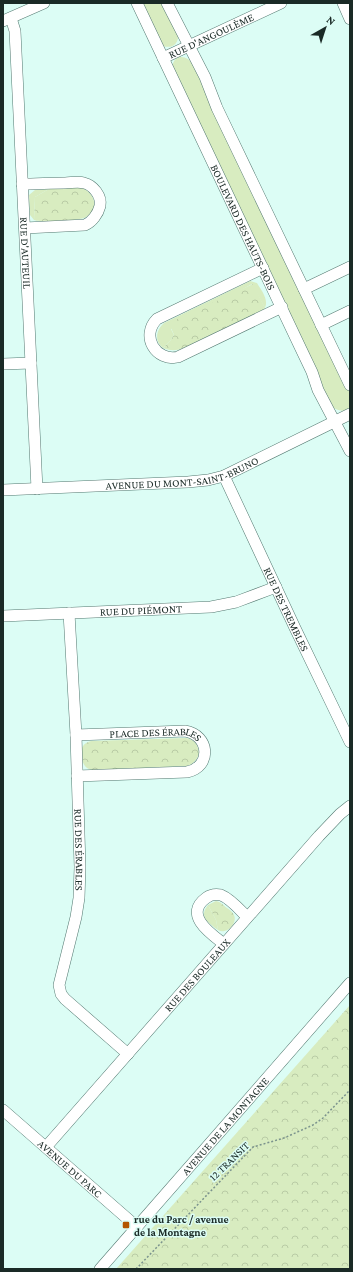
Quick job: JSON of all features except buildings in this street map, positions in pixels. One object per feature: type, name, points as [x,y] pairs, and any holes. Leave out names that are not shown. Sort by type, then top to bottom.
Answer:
[{"type":"street","points":[[7,20],[44,3]]},
{"type":"street","name":"BOULEVARD DES HAUTS-BOIS","points":[[137,3],[282,307],[312,372],[318,390],[350,451]]},
{"type":"street","points":[[167,3],[206,80],[217,108],[350,385]]},
{"type":"street","name":"RUE D'ANGOULÈME","points":[[163,58],[280,3]]},
{"type":"street","points":[[343,3],[350,19]]},
{"type":"street","name":"RUE D'AUTEUIL","points":[[7,20],[15,31],[36,489]]},
{"type":"street","points":[[22,184],[83,182],[95,190],[100,202],[96,215],[87,224],[25,228]]},
{"type":"street","points":[[304,289],[350,267]]},
{"type":"street","points":[[263,268],[157,319],[150,329],[150,340],[153,347],[162,355],[168,357],[178,357],[282,307]]},
{"type":"street","points":[[321,325],[350,311]]},
{"type":"street","points":[[3,364],[31,363]]},
{"type":"street","name":"AVENUE DU MONT-SAINT-BRUNO","points":[[3,490],[208,480],[224,476],[350,414]]},
{"type":"street","name":"RUE DES TREMBLES","points":[[224,476],[350,742]]},
{"type":"street","name":"RUE DU PIÉMONT","points":[[3,616],[223,606],[276,588]]},
{"type":"street","name":"RUE DES ÉRABLES","points":[[69,613],[76,735],[80,862],[79,898],[72,936],[59,982],[59,988],[65,999],[128,1054]]},
{"type":"street","name":"PLACE DES ÉRABLES","points":[[76,735],[185,731],[195,734],[200,738],[203,742],[204,750],[202,764],[197,769],[192,771],[77,776]]},
{"type":"street","name":"RUE DES BOULEAUX","points":[[46,1147],[247,917],[330,824],[350,806]]},
{"type":"street","points":[[224,944],[201,923],[198,913],[202,902],[208,896],[217,894],[221,895],[229,900],[247,917]]},
{"type":"street","name":"AVENUE DE LA MONTAGNE","points":[[100,1269],[350,983]]},
{"type":"street","name":"AVENUE DU PARC","points":[[3,1110],[137,1227]]},
{"type":"path","name":"12 TRANSIT","points":[[136,1269],[253,1147],[284,1138],[313,1125],[323,1118],[350,1090]]},
{"type":"green space","points":[[140,3],[164,3],[178,34],[177,41],[174,45],[169,47],[163,46]]},
{"type":"green space","points":[[179,57],[186,58],[192,63],[350,392],[350,407],[343,411],[331,406],[175,77],[173,63]]},
{"type":"green space","points":[[80,187],[85,189],[94,200],[93,209],[86,217],[76,220],[60,221],[34,220],[35,197],[49,189]]},
{"type":"green space","points":[[49,189],[35,197],[34,220],[30,215],[29,195],[35,190]]},
{"type":"green space","points":[[250,281],[257,283],[262,292],[266,301],[265,308],[252,284],[171,329],[174,335],[170,341],[163,348],[160,345],[157,336],[159,329],[164,323]]},
{"type":"green space","points":[[253,284],[265,308],[263,310],[184,348],[169,350],[163,348],[174,335],[169,323]]},
{"type":"green space","points":[[186,738],[196,743],[199,754],[194,762],[187,766],[93,770],[87,768],[82,759],[81,752],[83,746],[91,741]]},
{"type":"green space","points":[[216,901],[231,911],[234,915],[235,918],[233,925],[228,930],[218,930],[216,920],[208,905]]},
{"type":"green space","points":[[208,905],[216,920],[218,930],[208,922],[204,916],[205,909]]},
{"type":"green space","points":[[350,1005],[350,1269],[116,1269]]},
{"type":"place","name":"rue du Parc / avenue de la Montagne","points":[[126,1225]]}]
